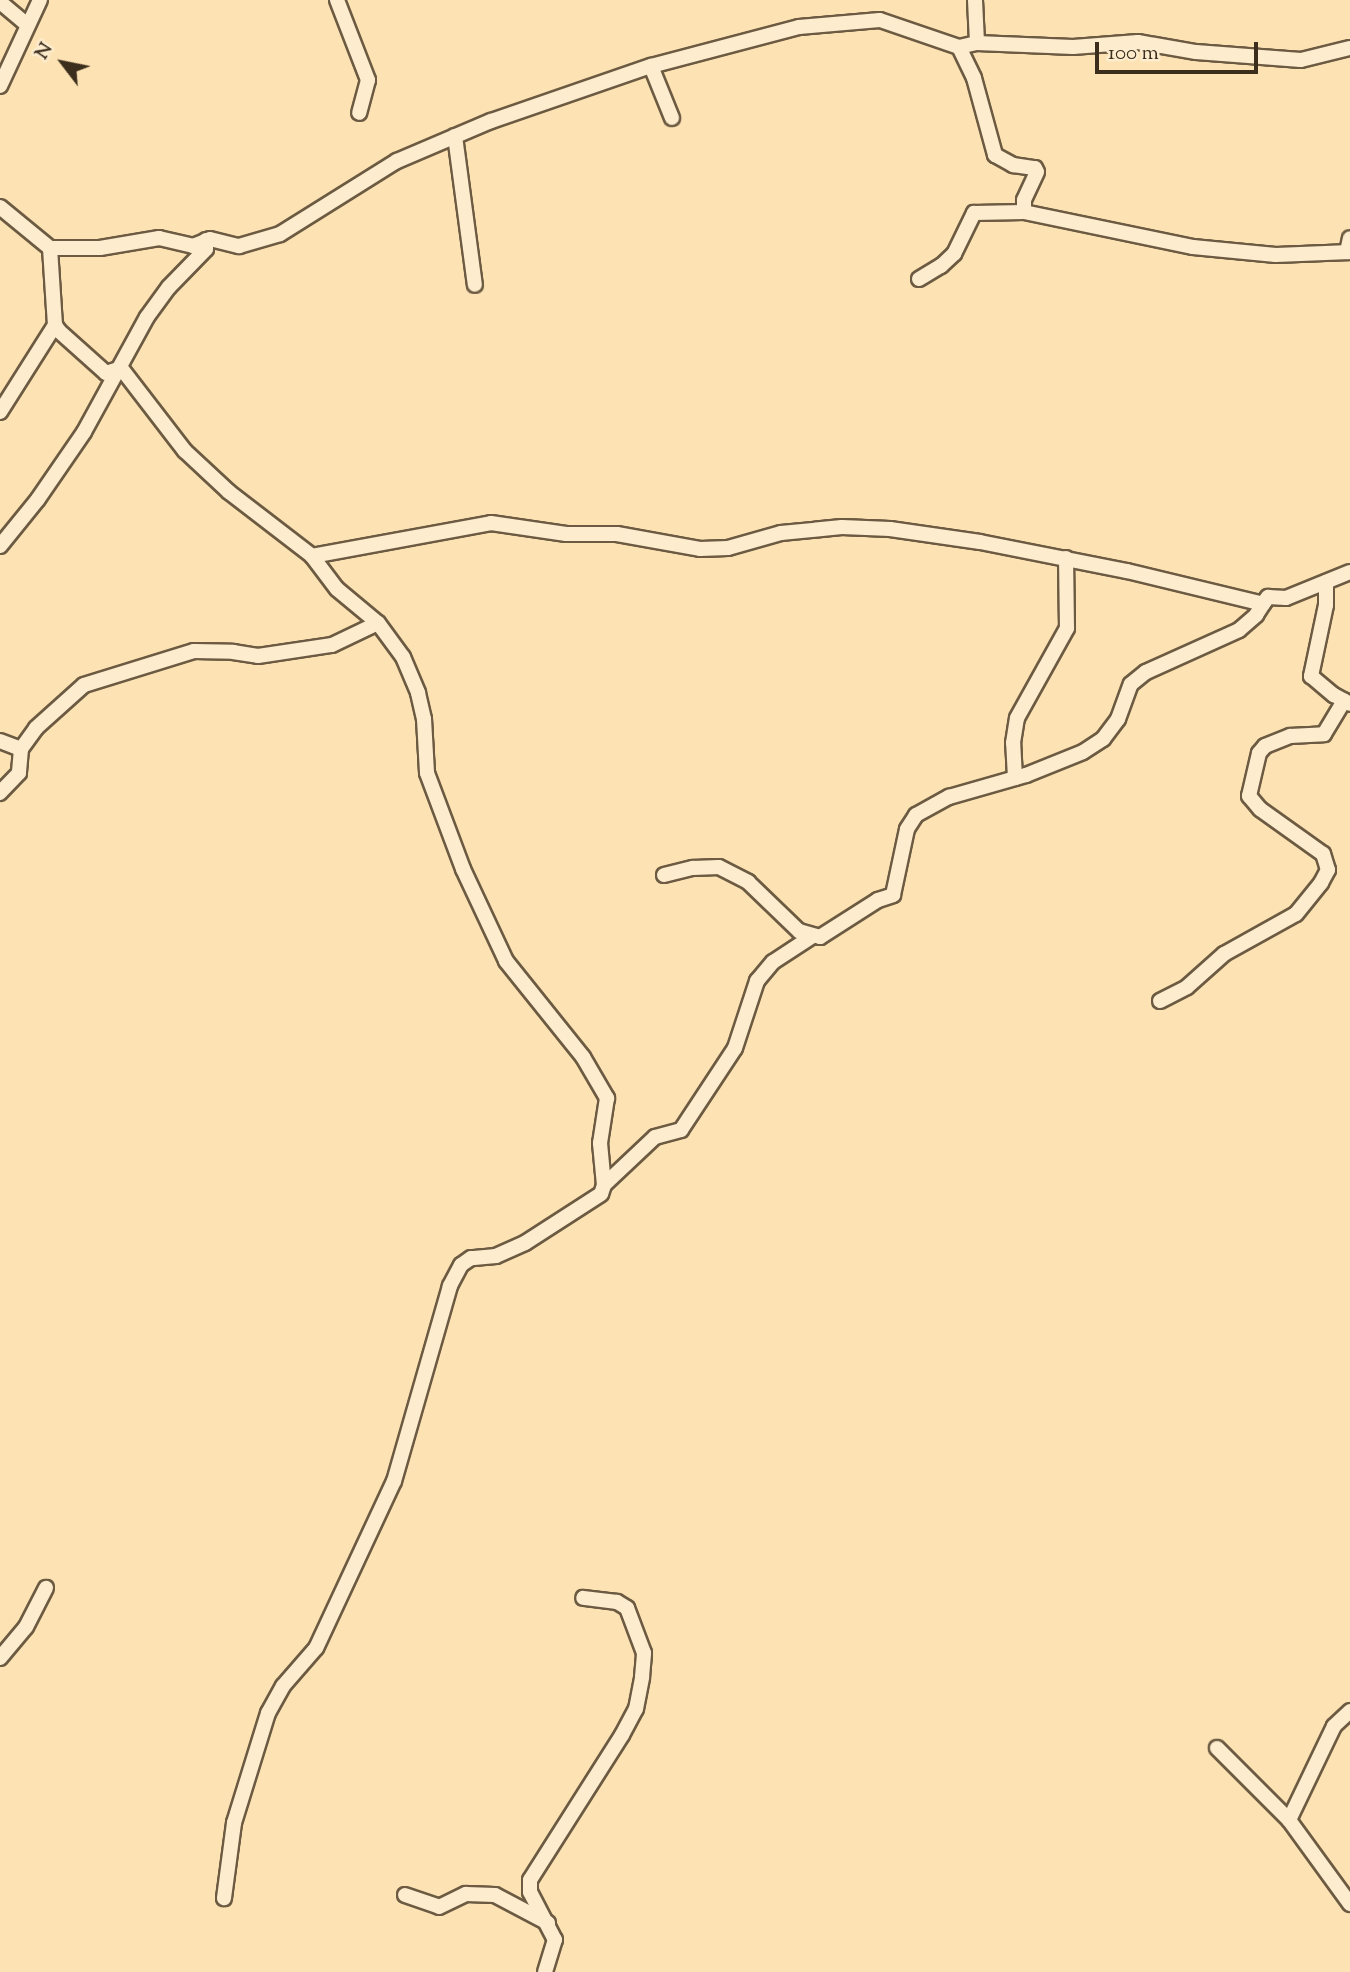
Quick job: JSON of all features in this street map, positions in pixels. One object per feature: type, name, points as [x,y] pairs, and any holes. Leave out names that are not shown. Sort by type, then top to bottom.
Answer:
[{"type":"street","points":[[0,86],[40,0]]},
{"type":"street","points":[[337,0],[368,80],[359,113]]},
{"type":"street","points":[[975,0],[977,43]]},
{"type":"street","points":[[0,2],[27,25]]},
{"type":"street","points":[[0,207],[50,248],[100,248],[159,238],[193,246],[206,240],[239,246],[280,234],[397,161],[455,136],[651,66],[799,27],[880,20],[959,47],[977,43],[1073,47],[1138,43],[1196,52],[1301,60],[1350,48]]},
{"type":"street","points":[[959,47],[974,78],[995,155],[1013,165],[1035,168],[1037,172],[1027,188],[1024,212]]},
{"type":"street","points":[[651,66],[671,118]]},
{"type":"street","points":[[455,136],[475,285]]},
{"type":"street","points":[[919,279],[941,266],[954,254],[972,213],[1024,212],[1193,247],[1276,255],[1349,247]]},
{"type":"street","points":[[0,546],[38,499],[84,432],[147,317],[169,287],[206,249],[206,240]]},
{"type":"street","points":[[0,412],[55,325],[50,248]]},
{"type":"street","points":[[55,325],[106,373],[121,368]]},
{"type":"street","points":[[121,368],[185,451],[229,492],[312,556],[337,589],[378,623],[411,672],[424,719],[427,773],[463,869],[506,961],[564,1030],[602,1085],[607,1106],[600,1143],[604,1185]]},
{"type":"street","points":[[312,556],[491,523],[566,534],[617,534],[700,549],[728,548],[781,533],[842,527],[890,529],[1066,558],[1264,604],[1268,597]]},
{"type":"street","points":[[1015,778],[1013,743],[1017,718],[1067,628],[1066,558]]},
{"type":"street","points":[[1268,597],[1286,598],[1350,572]]},
{"type":"street","points":[[1160,1000],[1186,987],[1224,954],[1296,914],[1328,870],[1323,854],[1260,809],[1250,796],[1259,753],[1265,746],[1280,738],[1324,734],[1347,702],[1311,676],[1326,605],[1326,582]]},
{"type":"street","points":[[664,875],[693,868],[719,867],[748,882],[785,920],[811,937],[820,937],[878,900],[893,895],[907,829],[916,815],[948,797],[1015,778],[1083,752],[1102,739],[1118,719],[1131,684],[1146,672],[1239,630],[1256,615],[1268,597]]},
{"type":"street","points":[[0,793],[19,773],[20,749],[36,728],[84,685],[194,651],[258,656],[331,645],[378,623]]},
{"type":"street","points":[[0,741],[20,749]]},
{"type":"street","points":[[223,1898],[234,1823],[268,1713],[283,1686],[316,1648],[394,1480],[455,1275],[461,1265],[471,1258],[496,1256],[525,1243],[553,1222],[597,1197],[604,1185],[655,1138],[681,1130],[735,1048],[757,981],[773,962],[811,937]]},
{"type":"street","points":[[0,1658],[26,1627],[46,1588]]},
{"type":"street","points":[[545,1972],[555,1940],[530,1892],[530,1880],[622,1735],[636,1709],[642,1677],[644,1653],[627,1608],[617,1602],[583,1598]]},
{"type":"street","points":[[1289,1820],[1334,1726],[1350,1711]]},
{"type":"street","points":[[1217,1748],[1289,1820],[1350,1904]]},
{"type":"street","points":[[405,1895],[439,1907],[466,1894],[495,1895],[536,1920],[549,1924]]}]
